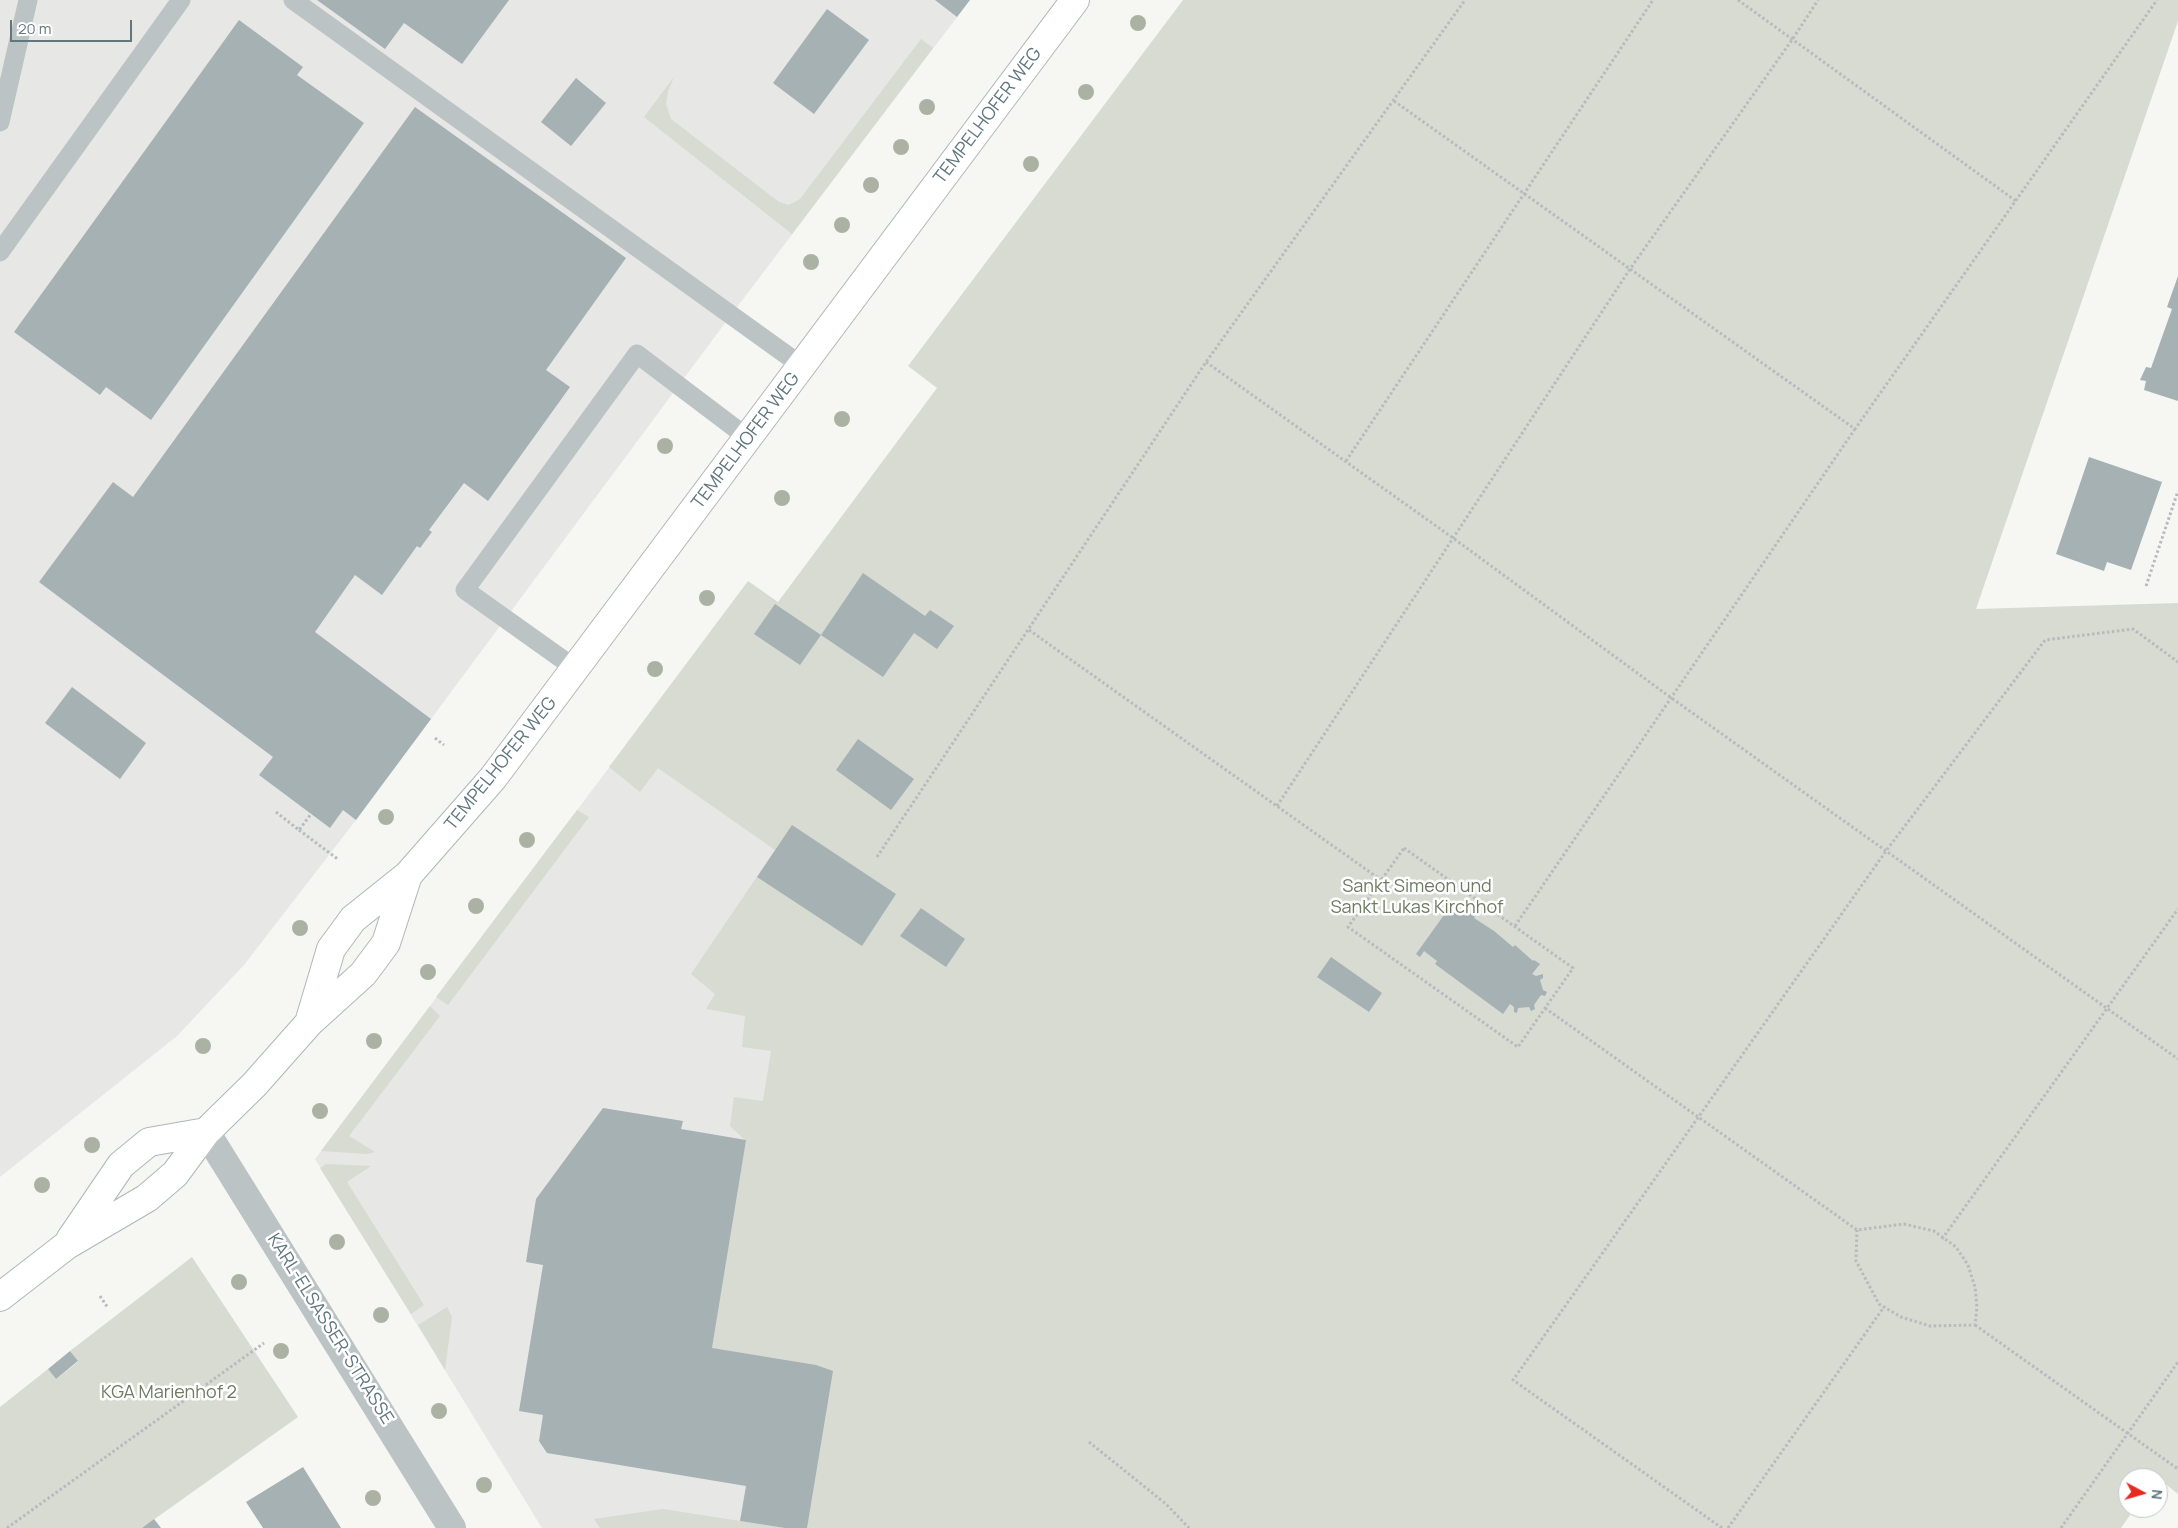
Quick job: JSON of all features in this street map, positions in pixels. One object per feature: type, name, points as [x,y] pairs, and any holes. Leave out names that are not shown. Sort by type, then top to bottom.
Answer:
[{"type":"street","name":"TEMPELHOFER WEG","points":[[309,1022],[331,949],[336,941],[353,919],[408,875],[474,802],[576,669],[1075,0]]},
{"type":"street","name":"TEMPELHOFER WEG","points":[[0,1297],[67,1245],[147,1198],[176,1174],[206,1132],[254,1085],[309,1022],[364,974],[386,943],[408,875]]},
{"type":"street","name":"TEMPELHOFER WEG","points":[[67,1245],[121,1165],[149,1142],[206,1132]]},
{"type":"street","name":"KARL-ELSASSER-STRASSE","points":[[206,1132],[452,1528]]},
{"type":"lane","points":[[0,122],[28,0]]},
{"type":"lane","points":[[0,252],[181,0]]},
{"type":"lane","points":[[292,0],[802,366]]},
{"type":"lane","points":[[576,669],[465,590],[637,354],[748,438]]},
{"type":"path","points":[[876,857],[1206,362],[1465,0]]},
{"type":"path","points":[[1346,461],[1653,0]]},
{"type":"path","points":[[1738,0],[2016,200]]},
{"type":"path","points":[[1277,806],[1630,269],[1792,40],[1818,0]]},
{"type":"path","points":[[1515,926],[1855,428],[2157,0]]},
{"type":"path","points":[[1394,101],[1855,428]]},
{"type":"path","points":[[1206,362],[1453,538],[1670,697],[2178,1058]]},
{"type":"path","points":[[2146,586],[2178,491]]},
{"type":"path","points":[[1722,1528],[1513,1380],[1886,851],[2045,640],[2133,629],[2178,662]]},
{"type":"path","points":[[1029,630],[1381,880]]},
{"type":"path","points":[[435,738],[444,745]]},
{"type":"path","points":[[276,812],[339,860]]},
{"type":"path","points":[[299,830],[311,814]]},
{"type":"path","points":[[1404,848],[1573,968],[1518,1047],[1348,927],[1381,880],[1404,848]]},
{"type":"path","points":[[1942,1239],[2178,909]]},
{"type":"path","points":[[1545,1008],[1858,1230],[1904,1224],[1934,1231],[1942,1239],[1956,1247],[1968,1265],[1977,1307],[1975,1325]]},
{"type":"path","points":[[1858,1230],[1856,1261],[1879,1304],[1901,1316],[1930,1326],[1975,1325],[2178,1469]]},
{"type":"path","points":[[100,1296],[108,1308]]},
{"type":"path","points":[[1728,1528],[1884,1307]]},
{"type":"path","points":[[7,1528],[264,1343]]},
{"type":"path","points":[[2061,1528],[2178,1362]]},
{"type":"path","points":[[1089,1442],[1166,1504],[1188,1528]]},
{"type":"shaded area","points":[[0,0],[970,0],[731,315],[356,820],[244,965],[177,1036],[0,1177]]},
{"type":"shaded area","points":[[641,725],[792,825],[784,1028],[942,1528],[542,1528],[315,1159]]},
{"type":"green space","name":"Sankt Simeon und Sankt Lukas Kirchhof","points":[[1183,0],[2178,0],[2178,21],[1976,609],[2178,603],[2178,1494],[2168,1486],[2168,1468],[2118,1468],[2118,1518],[2128,1518],[2121,1528],[807,1528],[712,1348],[745,1140],[730,1126],[734,1097],[763,1101],[771,1051],[742,1047],[745,1016],[706,1009],[715,994],[691,974],[775,850],[658,768],[640,792],[609,767],[748,581],[778,602],[937,388],[908,366]]},
{"type":"green space","points":[[921,39],[933,48],[792,234],[644,117],[674,77],[668,91],[666,104],[671,119],[779,202],[789,205],[800,199]]},
{"type":"green space","points":[[577,810],[589,817],[448,1005],[436,997]]},
{"type":"green space","points":[[430,1006],[440,1016],[349,1136],[375,1152],[367,1154],[321,1151]]},
{"type":"green space","points":[[326,1164],[371,1166],[347,1182],[424,1305],[411,1314],[320,1168]]},
{"type":"green space","name":"KGA Marienhof 2","points":[[192,1257],[298,1417],[142,1528],[0,1528],[0,1407],[48,1369],[56,1379],[78,1362],[70,1351]]},
{"type":"green space","points":[[447,1307],[452,1317],[445,1370],[418,1325]]},
{"type":"green space","points":[[663,1509],[785,1528],[600,1528],[594,1519]]},
{"type":"building","points":[[317,0],[509,0],[462,64],[404,23],[385,49]]},
{"type":"building","points":[[935,0],[970,0],[957,17]]},
{"type":"building","points":[[827,9],[869,40],[814,114],[773,83]]},
{"type":"building","points":[[239,20],[303,67],[297,75],[364,123],[151,420],[106,387],[100,395],[14,332]]},
{"type":"building","points":[[576,78],[606,103],[571,146],[541,122]]},
{"type":"building","points":[[415,107],[626,258],[546,370],[570,387],[488,501],[464,483],[429,530],[432,532],[420,548],[417,546],[382,595],[355,575],[315,632],[431,719],[356,820],[343,810],[330,828],[259,775],[273,757],[39,582],[113,482],[133,497]]},
{"type":"building","points":[[2178,276],[2178,401],[2144,390],[2146,381],[2140,380],[2146,367],[2151,368],[2172,309],[2167,307]]},
{"type":"building","points":[[2089,457],[2162,482],[2131,570],[2107,562],[2104,571],[2056,554]]},
{"type":"building","points":[[863,573],[925,616],[930,610],[954,626],[937,649],[914,633],[883,677],[821,635]]},
{"type":"building","points":[[775,604],[821,635],[800,665],[754,634]]},
{"type":"building","points":[[72,687],[146,743],[120,779],[45,723]]},
{"type":"building","points":[[858,739],[914,779],[891,810],[836,770]]},
{"type":"building","points":[[792,825],[896,894],[862,946],[757,877]]},
{"type":"building","points":[[1454,901],[1457,902],[1454,905],[1468,915],[1470,913],[1513,947],[1515,945],[1533,961],[1540,964],[1532,974],[1536,976],[1543,974],[1543,978],[1540,980],[1543,990],[1547,992],[1545,996],[1541,995],[1534,1005],[1535,1009],[1531,1011],[1529,1007],[1518,1008],[1517,1013],[1514,1012],[1514,1007],[1510,1004],[1503,1014],[1435,964],[1437,961],[1424,951],[1420,957],[1416,954]]},
{"type":"building","points":[[921,908],[965,939],[946,967],[900,936]]},
{"type":"building","points":[[1331,957],[1382,993],[1369,1012],[1317,977]]},
{"type":"building","points":[[603,1108],[683,1121],[681,1129],[746,1140],[712,1348],[816,1365],[833,1371],[807,1528],[785,1528],[740,1521],[746,1486],[547,1453],[539,1441],[543,1415],[519,1411],[543,1265],[526,1262],[536,1199]]},
{"type":"building","points":[[70,1351],[78,1361],[56,1379],[48,1369]]},
{"type":"building","points":[[303,1467],[341,1528],[263,1528],[246,1502]]},
{"type":"building","points":[[154,1519],[161,1528],[142,1528]]}]
